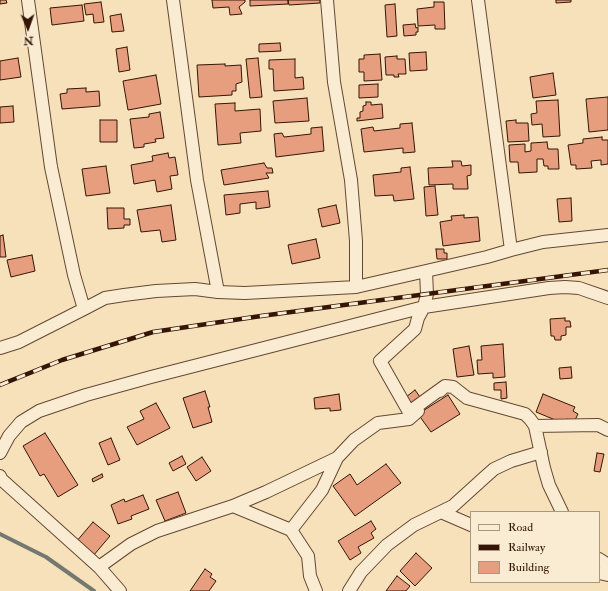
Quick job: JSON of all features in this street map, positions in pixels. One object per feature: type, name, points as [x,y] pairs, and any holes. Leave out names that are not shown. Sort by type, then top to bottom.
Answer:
[{"type":"street","points":[[28,0],[52,167],[74,275],[84,309]]},
{"type":"street","points":[[173,0],[197,180],[218,292]]},
{"type":"street","points":[[327,0],[334,82],[351,180],[356,241],[356,287]]},
{"type":"street","points":[[478,0],[511,250]]},
{"type":"street","points":[[0,348],[19,342],[105,298],[156,291],[195,289],[245,293],[356,287],[487,257],[543,242],[608,235]]},
{"type":"street","points":[[426,271],[427,294],[424,307],[418,318],[415,329],[380,361],[409,412],[445,386],[453,388],[467,398],[525,414],[535,426],[549,485],[562,511]]},
{"type":"street","points":[[0,453],[9,436],[21,422],[39,411],[86,395],[151,377],[424,307],[565,287],[579,288],[608,298]]},
{"type":"street","points":[[290,530],[322,490],[337,458],[354,440],[378,423],[409,419],[445,386]]},
{"type":"street","points":[[535,426],[598,425],[608,430]]},
{"type":"street","points":[[349,591],[361,572],[387,545],[414,525],[453,506],[494,469],[511,461],[541,452]]},
{"type":"street","points":[[99,567],[131,544],[157,531],[233,506],[337,458]]},
{"type":"street","points":[[0,476],[1,479],[99,567],[120,591]]},
{"type":"street","points":[[233,506],[290,530],[308,556],[310,576],[316,591]]},
{"type":"street","points":[[441,512],[470,525]]},
{"type":"street","points":[[600,559],[608,565]]},
{"type":"building","points":[[0,0],[6,0],[7,3],[0,4]]},
{"type":"building","points":[[212,0],[245,0],[245,2],[239,7],[242,14],[230,15],[229,7],[213,8]]},
{"type":"building","points":[[250,0],[288,0],[288,4],[250,6]]},
{"type":"building","points":[[288,0],[320,0],[320,3],[289,5]]},
{"type":"building","points":[[556,0],[571,0],[571,2],[556,3]]},
{"type":"building","points":[[101,2],[104,22],[94,23],[93,14],[86,15],[84,4]]},
{"type":"building","points":[[434,2],[444,2],[445,29],[435,29],[435,25],[418,26],[417,9],[434,7]]},
{"type":"building","points":[[395,4],[397,36],[387,37],[385,5]]},
{"type":"building","points":[[82,5],[84,21],[52,25],[50,8]]},
{"type":"building","points":[[121,14],[124,31],[112,32],[110,16]]},
{"type":"building","points":[[415,24],[416,28],[418,27],[418,32],[416,32],[416,35],[404,36],[403,25]]},
{"type":"building","points":[[280,43],[281,51],[259,52],[259,44]]},
{"type":"building","points":[[127,47],[130,70],[119,72],[116,49]]},
{"type":"building","points":[[426,52],[427,70],[410,71],[409,53]]},
{"type":"building","points":[[380,54],[382,80],[364,81],[364,72],[359,72],[359,59],[364,59],[364,55]]},
{"type":"building","points":[[397,56],[397,59],[405,59],[406,74],[398,74],[399,77],[394,77],[394,75],[386,75],[385,57]]},
{"type":"building","points":[[18,58],[21,77],[0,80],[0,61]]},
{"type":"building","points":[[258,58],[262,97],[250,98],[246,59]]},
{"type":"building","points":[[295,59],[295,78],[303,77],[304,89],[274,91],[273,69],[269,69],[269,60]]},
{"type":"building","points":[[225,64],[225,66],[241,65],[242,82],[236,84],[236,91],[232,91],[232,95],[199,97],[197,65]]},
{"type":"building","points":[[553,73],[556,95],[533,98],[530,77]]},
{"type":"building","points":[[156,75],[161,104],[128,110],[123,81]]},
{"type":"building","points":[[378,84],[378,97],[359,98],[359,85]]},
{"type":"building","points":[[86,88],[86,92],[99,91],[100,106],[62,109],[60,94],[67,93],[67,89]]},
{"type":"building","points":[[608,97],[608,130],[589,132],[586,99]]},
{"type":"building","points":[[307,98],[309,121],[275,123],[273,101]]},
{"type":"building","points":[[558,100],[560,136],[543,137],[542,124],[532,125],[531,114],[537,113],[536,101]]},
{"type":"building","points":[[366,102],[371,102],[371,105],[382,104],[383,118],[357,121],[357,118],[360,118],[360,112],[363,111],[363,106],[366,105]]},
{"type":"building","points":[[235,103],[235,111],[260,109],[261,131],[240,133],[241,143],[218,145],[215,104]]},
{"type":"building","points":[[13,106],[14,122],[0,123],[0,107]]},
{"type":"building","points":[[160,112],[164,138],[155,139],[156,142],[144,144],[144,147],[134,148],[130,119],[149,117],[149,114]]},
{"type":"building","points":[[100,120],[117,120],[117,142],[100,142]]},
{"type":"building","points":[[516,120],[516,123],[528,123],[529,141],[508,142],[506,121]]},
{"type":"building","points":[[412,123],[415,152],[403,153],[403,148],[364,152],[361,129],[373,127],[374,131],[400,128],[400,124]]},
{"type":"building","points":[[322,127],[324,151],[276,157],[274,134],[282,133],[284,137],[311,134],[311,128]]},
{"type":"building","points":[[602,137],[602,140],[608,140],[608,164],[601,165],[601,160],[591,161],[592,168],[576,169],[576,165],[571,165],[568,145],[583,143],[583,139]]},
{"type":"building","points":[[547,142],[548,149],[558,149],[559,169],[548,169],[548,166],[544,166],[543,159],[537,159],[537,172],[519,173],[518,162],[510,162],[509,145],[525,144],[525,152],[531,151],[531,143]]},
{"type":"building","points":[[168,153],[169,158],[175,157],[178,175],[170,176],[172,189],[157,192],[155,180],[134,184],[131,165],[153,161],[152,156]]},
{"type":"building","points":[[452,161],[461,161],[462,166],[471,165],[471,175],[467,176],[468,189],[453,189],[453,184],[429,185],[428,168],[453,167]]},
{"type":"building","points":[[264,163],[267,168],[272,168],[273,173],[266,173],[269,178],[224,185],[221,170]]},
{"type":"building","points":[[106,166],[110,193],[86,196],[82,169]]},
{"type":"building","points":[[410,167],[414,199],[394,201],[393,195],[375,196],[373,175],[401,172],[401,168]]},
{"type":"building","points":[[435,186],[438,215],[426,216],[424,187]]},
{"type":"building","points":[[268,191],[270,207],[256,209],[256,202],[240,204],[240,213],[226,215],[224,195]]},
{"type":"building","points":[[571,198],[572,221],[559,222],[557,199]]},
{"type":"building","points":[[171,205],[176,240],[162,242],[160,230],[141,232],[137,210]]},
{"type":"building","points":[[336,205],[340,223],[322,227],[318,209]]},
{"type":"building","points":[[107,208],[124,208],[124,219],[130,219],[130,225],[124,225],[124,228],[108,229]]},
{"type":"building","points":[[464,215],[464,218],[478,217],[480,241],[443,246],[440,222],[452,220],[451,216]]},
{"type":"building","points":[[3,235],[6,257],[0,257],[0,236]]},
{"type":"building","points":[[316,239],[320,258],[292,264],[288,245]]},
{"type":"building","points":[[436,249],[444,249],[444,253],[447,253],[447,259],[437,259]]},
{"type":"building","points":[[32,255],[35,271],[11,277],[7,260]]},
{"type":"building","points":[[565,318],[565,321],[570,321],[571,327],[566,327],[566,335],[561,336],[561,340],[555,340],[554,336],[551,336],[550,319]]},
{"type":"building","points":[[503,344],[505,377],[493,378],[493,373],[478,374],[477,360],[482,360],[481,346]]},
{"type":"building","points":[[469,346],[474,375],[457,377],[453,349]]},
{"type":"building","points":[[571,367],[572,378],[560,379],[559,368]]},
{"type":"building","points":[[506,382],[507,398],[501,399],[501,390],[494,390],[494,383]]},
{"type":"building","points":[[415,390],[420,397],[411,404],[406,397]]},
{"type":"building","points":[[205,391],[210,407],[208,407],[212,422],[193,428],[183,398]]},
{"type":"building","points":[[339,394],[341,410],[330,411],[330,408],[315,409],[314,398]]},
{"type":"building","points":[[543,394],[575,407],[573,411],[578,414],[574,422],[567,419],[565,424],[536,412]]},
{"type":"building","points":[[448,395],[460,414],[431,432],[418,414]]},
{"type":"building","points":[[156,403],[170,428],[137,445],[127,427],[144,419],[140,411]]},
{"type":"building","points":[[45,433],[78,485],[58,497],[44,474],[40,476],[23,446]]},
{"type":"building","points":[[111,438],[120,460],[108,465],[99,443]]},
{"type":"building","points":[[597,453],[604,454],[600,472],[594,471]]},
{"type":"building","points":[[182,456],[186,464],[173,471],[169,463]]},
{"type":"building","points":[[202,457],[211,471],[196,481],[187,467]]},
{"type":"building","points":[[386,464],[401,483],[355,516],[333,486],[350,474],[357,485]]},
{"type":"building","points":[[102,474],[103,477],[93,482],[92,479]]},
{"type":"building","points":[[178,492],[186,513],[165,521],[156,500]]},
{"type":"building","points":[[143,495],[149,509],[131,516],[132,519],[118,524],[111,505],[124,499],[125,502]]},
{"type":"building","points":[[371,521],[376,529],[371,533],[374,538],[358,547],[361,553],[350,560],[338,541]]},
{"type":"building","points":[[93,522],[110,536],[93,556],[76,542]]},
{"type":"building","points":[[416,553],[432,568],[415,586],[400,571]]},
{"type":"building","points":[[205,569],[212,574],[210,577],[216,581],[209,591],[190,591]]},
{"type":"building","points":[[397,576],[410,586],[406,591],[386,591]]},
{"type":"waterway","points":[[0,534],[46,557],[94,591]]},
{"type":"railway","points":[[0,385],[62,360],[153,332],[261,316],[608,270]]}]
